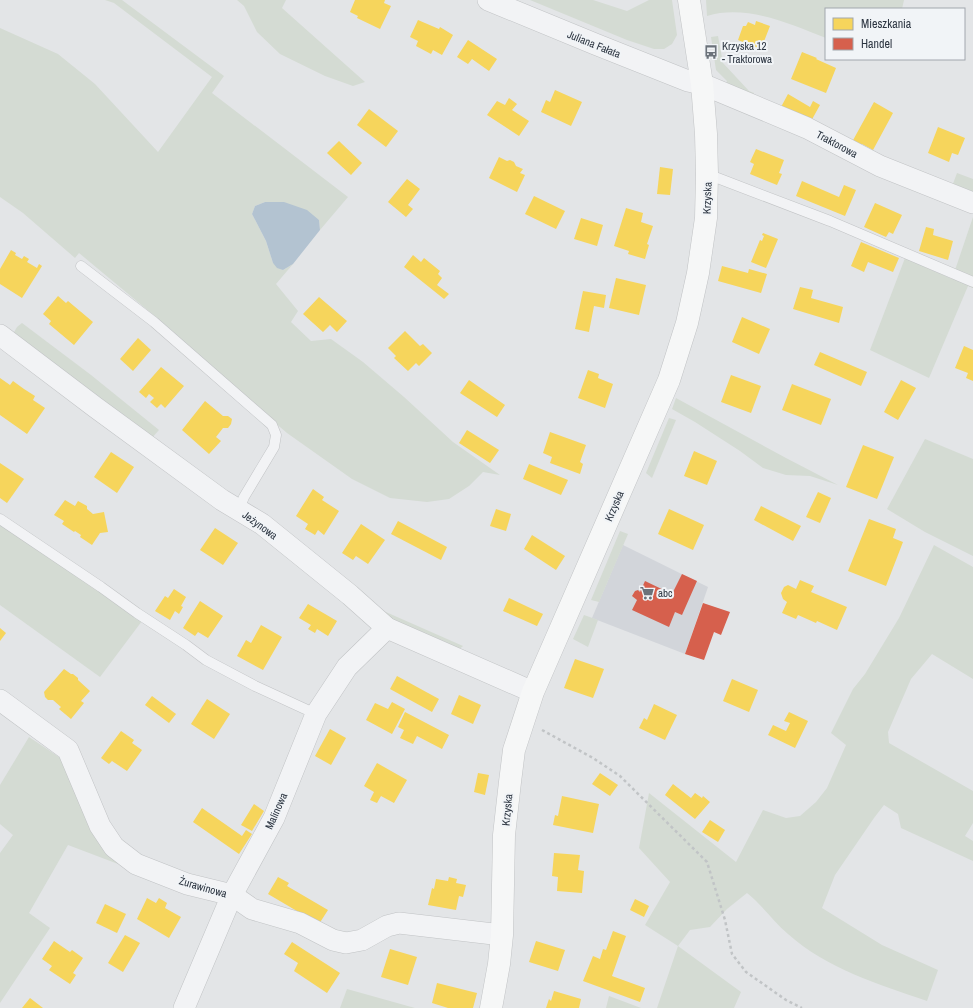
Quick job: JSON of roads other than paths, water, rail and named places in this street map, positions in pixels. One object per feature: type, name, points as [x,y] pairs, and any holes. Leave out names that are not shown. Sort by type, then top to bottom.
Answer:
[{"type":"street","name":"Juliana Fałata","points":[[488,0],[688,81],[702,84]]},
{"type":"street","name":"Krzyska","points":[[491,1008],[499,964],[502,935],[504,836],[514,750],[533,692],[658,407],[678,354],[694,294],[701,259],[706,218],[708,174],[702,84],[689,0]]},
{"type":"street","name":"Traktorowa","points":[[702,84],[807,128],[880,166],[973,203]]},
{"type":"street","name":"Jeżynowa","points":[[0,335],[222,500],[262,524],[350,595],[387,628],[533,692]]},
{"type":"street","name":"Malinowa","points":[[184,1008],[232,895],[274,818],[316,714],[347,667],[387,628]]},
{"type":"street","name":"Żurawinowa","points":[[0,700],[68,750],[100,826],[114,847],[136,864],[187,884],[232,895],[252,909],[300,922],[332,940],[346,944],[362,940],[387,926],[400,923],[502,935]]},
{"type":"lane","points":[[708,174],[830,221],[973,282]]},
{"type":"lane","points":[[81,266],[154,322],[272,425],[276,435],[274,448],[244,497],[239,509]]},
{"type":"lane","points":[[0,519],[206,660],[255,686],[316,714]]},
{"type":"water","points":[[265,202],[284,202],[307,210],[319,220],[320,230],[293,264],[283,270],[277,268],[273,263],[266,241],[252,214],[255,206]]},
{"type":"place","name":"Krzyska 12 - Traktorowa","points":[[711,52]]},
{"type":"place","name":"abc","points":[[647,593]]}]
